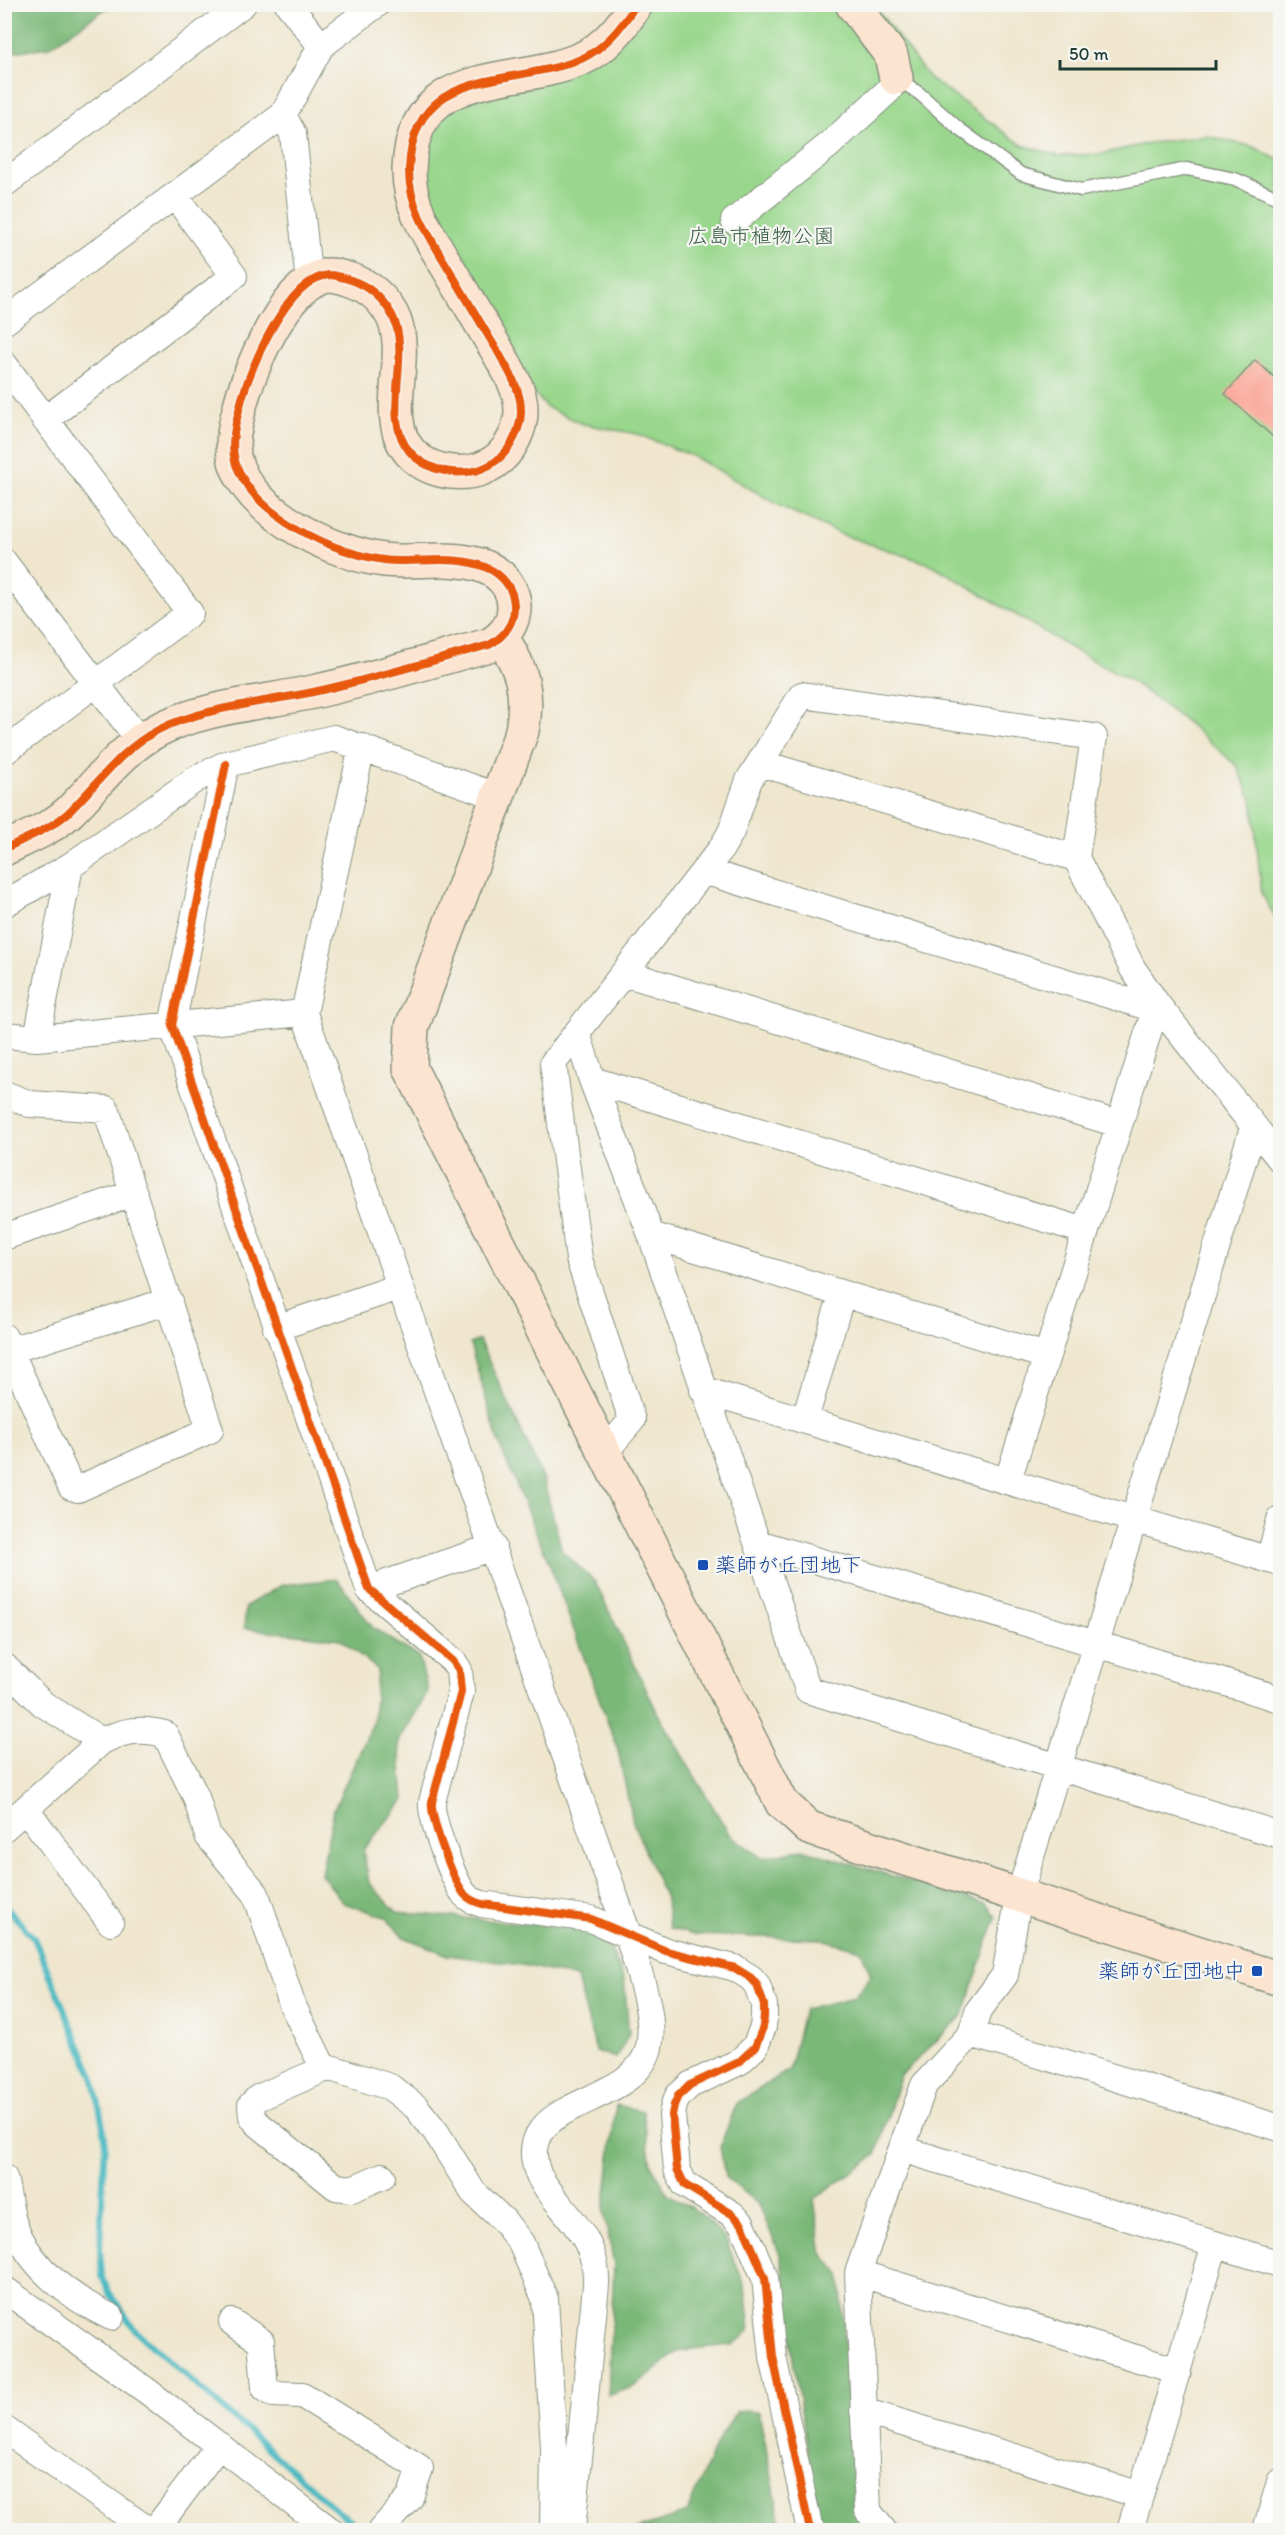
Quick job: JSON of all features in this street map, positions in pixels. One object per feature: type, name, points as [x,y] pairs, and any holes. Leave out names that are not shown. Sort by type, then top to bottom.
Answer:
[{"type":"street","points":[[4,184],[243,4]]},
{"type":"street","points":[[288,4],[321,46]]},
{"type":"street","points":[[4,322],[283,115],[321,46],[377,4]]},
{"type":"street","points":[[4,849],[50,826],[67,814],[117,760],[139,740],[161,728],[208,713],[316,691],[489,645],[502,638],[510,626],[514,601],[506,580],[483,566],[469,562],[369,558],[332,545],[297,527],[273,511],[250,488],[237,466],[233,450],[235,428],[253,370],[273,327],[290,302],[309,282],[329,275],[361,284],[382,300],[394,320],[400,349],[396,409],[399,432],[408,451],[429,466],[454,474],[482,469],[499,459],[515,440],[521,416],[519,393],[424,226],[411,197],[409,171],[412,142],[422,120],[439,100],[466,85],[562,65],[585,57],[604,44],[627,19],[636,4]]},
{"type":"street","points":[[734,221],[829,145],[889,90],[896,78],[891,55],[852,4]]},
{"type":"street","points":[[283,115],[293,134],[309,282]]},
{"type":"street","points":[[45,420],[234,276],[175,196]]},
{"type":"street","points":[[4,364],[190,613],[4,752]]},
{"type":"street","points":[[4,562],[139,740]]},
{"type":"street","points":[[502,638],[519,668],[526,696],[522,731],[412,1027],[410,1068],[782,1803],[809,1828],[1281,1979]]},
{"type":"street","points":[[604,1453],[632,1420],[579,1259],[553,1063],[721,849],[731,832],[749,780],[802,695],[1094,737],[1076,858],[1133,969],[1156,1007],[1253,1128],[1281,1159]]},
{"type":"street","points":[[4,904],[70,866],[196,779],[226,764],[334,738],[499,797]]},
{"type":"street","points":[[362,747],[304,1013],[628,1934],[650,2025],[647,2052],[636,2071],[622,2084],[549,2120],[540,2132],[535,2146],[534,2156],[539,2176],[589,2242],[596,2264],[596,2285],[572,2530]]},
{"type":"street","points":[[226,764],[172,1025],[369,1589],[453,1661],[459,1670],[461,1692],[431,1811],[465,1895],[482,1904],[591,1919],[666,1951],[735,1968],[751,1978],[762,1995],[763,2027],[755,2047],[748,2056],[698,2080],[678,2096],[672,2115],[677,2169],[685,2185],[732,2214],[742,2224],[765,2278],[774,2357],[809,2526],[813,2530]]},
{"type":"street","points":[[760,764],[1076,858]]},
{"type":"street","points":[[37,1038],[70,866]]},
{"type":"street","points":[[704,871],[1156,1007]]},
{"type":"street","points":[[624,974],[1118,1125]]},
{"type":"street","points":[[1008,1480],[1156,1007]]},
{"type":"street","points":[[4,1035],[37,1038],[304,1013]]},
{"type":"street","points":[[577,1033],[592,1080],[651,1235],[808,1690],[1281,1835]]},
{"type":"street","points":[[592,1080],[1085,1231]]},
{"type":"street","points":[[4,1094],[30,1104],[105,1109],[134,1193],[169,1301],[210,1430],[78,1490],[70,1486],[7,1343],[169,1301]]},
{"type":"street","points":[[883,2530],[868,2511],[858,2273],[902,2149],[918,2094],[971,2034],[978,2011],[1005,1975],[1019,1896],[1253,1128]]},
{"type":"street","points":[[4,1237],[134,1193]]},
{"type":"street","points":[[651,1235],[1046,1356]]},
{"type":"street","points":[[276,1328],[399,1287]]},
{"type":"street","points":[[805,1419],[842,1294]]},
{"type":"street","points":[[703,1389],[1275,1562],[1281,1520]]},
{"type":"street","points":[[758,1543],[1281,1699]]},
{"type":"street","points":[[369,1589],[493,1547]]},
{"type":"street","points":[[4,1666],[43,1704],[102,1741]]},
{"type":"street","points":[[4,1828],[102,1741],[119,1733],[139,1729],[165,1734],[196,1797],[208,1836],[256,1894],[292,2004],[324,2069]]},
{"type":"street","points":[[26,1809],[110,1922]]},
{"type":"street","points":[[971,2034],[1281,2128]]},
{"type":"street","points":[[382,2176],[352,2189],[336,2187],[257,2123],[252,2116],[251,2105],[258,2098],[324,2069],[334,2069],[390,2087],[416,2107],[436,2132],[473,2192],[504,2221],[521,2244],[544,2299],[554,2448],[553,2530]]},
{"type":"street","points":[[902,2149],[1281,2264]]},
{"type":"street","points":[[4,2178],[14,2223],[23,2245],[40,2267],[71,2294],[111,2317]]},
{"type":"street","points":[[1130,2530],[1215,2244]]},
{"type":"street","points":[[858,2273],[1178,2370]]},
{"type":"street","points":[[4,2289],[147,2391],[330,2530]]},
{"type":"street","points":[[232,2322],[261,2341],[265,2388],[273,2394],[302,2396],[420,2468],[410,2498],[382,2529]]},
{"type":"street","points":[[863,2411],[1140,2495]]},
{"type":"street","points":[[4,2429],[148,2530]]},
{"type":"street","points":[[155,2530],[219,2445]]},
{"type":"street","points":[[1266,2530],[1281,2482]]},
{"type":"lane","points":[[896,78],[920,94],[958,128],[1021,174],[1081,190],[1187,169],[1235,179],[1281,199]]},
{"type":"green space","name":"広島市植物公園","points":[[652,4],[874,5],[928,77],[1022,145],[1059,156],[1101,154],[1150,143],[1207,136],[1254,147],[1280,161],[1280,926],[1262,894],[1252,800],[1237,766],[1189,724],[1130,680],[1076,651],[933,565],[843,535],[782,507],[695,457],[637,434],[583,424],[546,407],[517,372],[429,221],[420,150],[443,108],[517,86]]},
{"type":"green space","points":[[4,5],[111,5],[49,47],[5,53]]},
{"type":"green space","points":[[479,1340],[543,1478],[562,1551],[595,1582],[660,1718],[729,1834],[762,1858],[802,1849],[986,1904],[996,1917],[963,2015],[900,2076],[876,2155],[814,2199],[822,2254],[840,2274],[855,2511],[872,2530],[828,2530],[820,2523],[794,2367],[781,2257],[759,2205],[725,2177],[720,2146],[737,2103],[789,2070],[804,2009],[854,1997],[871,1975],[861,1950],[821,1939],[694,1935],[669,1928],[666,1901],[633,1822],[618,1750],[551,1568],[498,1441],[470,1344]]},
{"type":"green space","points":[[337,1579],[373,1628],[419,1657],[428,1692],[399,1741],[404,1800],[363,1850],[369,1883],[397,1912],[586,1929],[609,1945],[624,1979],[629,2034],[616,2058],[596,2051],[577,1978],[528,1966],[448,1955],[404,1937],[385,1917],[344,1903],[321,1874],[334,1809],[373,1723],[377,1669],[340,1639],[244,1628],[246,1606],[282,1585]]},
{"type":"green space","points":[[616,2105],[643,2111],[651,2165],[668,2194],[700,2213],[725,2239],[745,2286],[750,2331],[732,2345],[680,2350],[635,2386],[608,2396],[614,2265],[604,2212]]},
{"type":"green space","points":[[737,2411],[759,2412],[782,2530],[635,2530],[687,2513],[715,2446]]},
{"type":"building","points":[[1255,360],[1281,383],[1281,444],[1225,394]]},
{"type":"waterway","points":[[4,1905],[34,1938],[94,2079],[105,2137],[100,2247],[102,2277],[109,2292],[135,2330],[340,2513],[364,2530]]},
{"type":"cycle path","points":[[4,849],[61,819],[132,747],[175,722],[213,711],[335,687],[489,645],[508,627],[513,616],[512,594],[506,583],[485,567],[461,561],[396,561],[364,556],[321,541],[299,530],[279,516],[247,485],[237,467],[233,452],[236,421],[245,390],[261,350],[285,308],[313,280],[331,275],[351,280],[370,289],[380,298],[392,315],[398,331],[399,348],[397,421],[401,438],[410,452],[425,464],[452,472],[481,469],[501,457],[515,438],[519,427],[521,403],[506,365],[430,238],[417,212],[409,169],[415,135],[428,111],[447,95],[471,85],[554,68],[590,54],[613,36],[636,4]]},
{"type":"cycle path","points":[[226,764],[172,1025],[369,1589],[453,1661],[459,1670],[461,1692],[432,1802],[439,1835],[460,1888],[473,1901],[591,1919],[666,1951],[735,1968],[751,1978],[757,1985],[764,2005],[764,2016],[763,2027],[755,2047],[739,2062],[690,2085],[678,2096],[674,2105],[672,2115],[677,2169],[685,2185],[732,2214],[742,2224],[765,2278],[773,2357],[809,2526],[813,2530]]},
{"type":"place","name":"薬師が丘団地下","points":[[703,1565]]},
{"type":"place","name":"薬師が丘団地中","points":[[1257,1971]]}]
